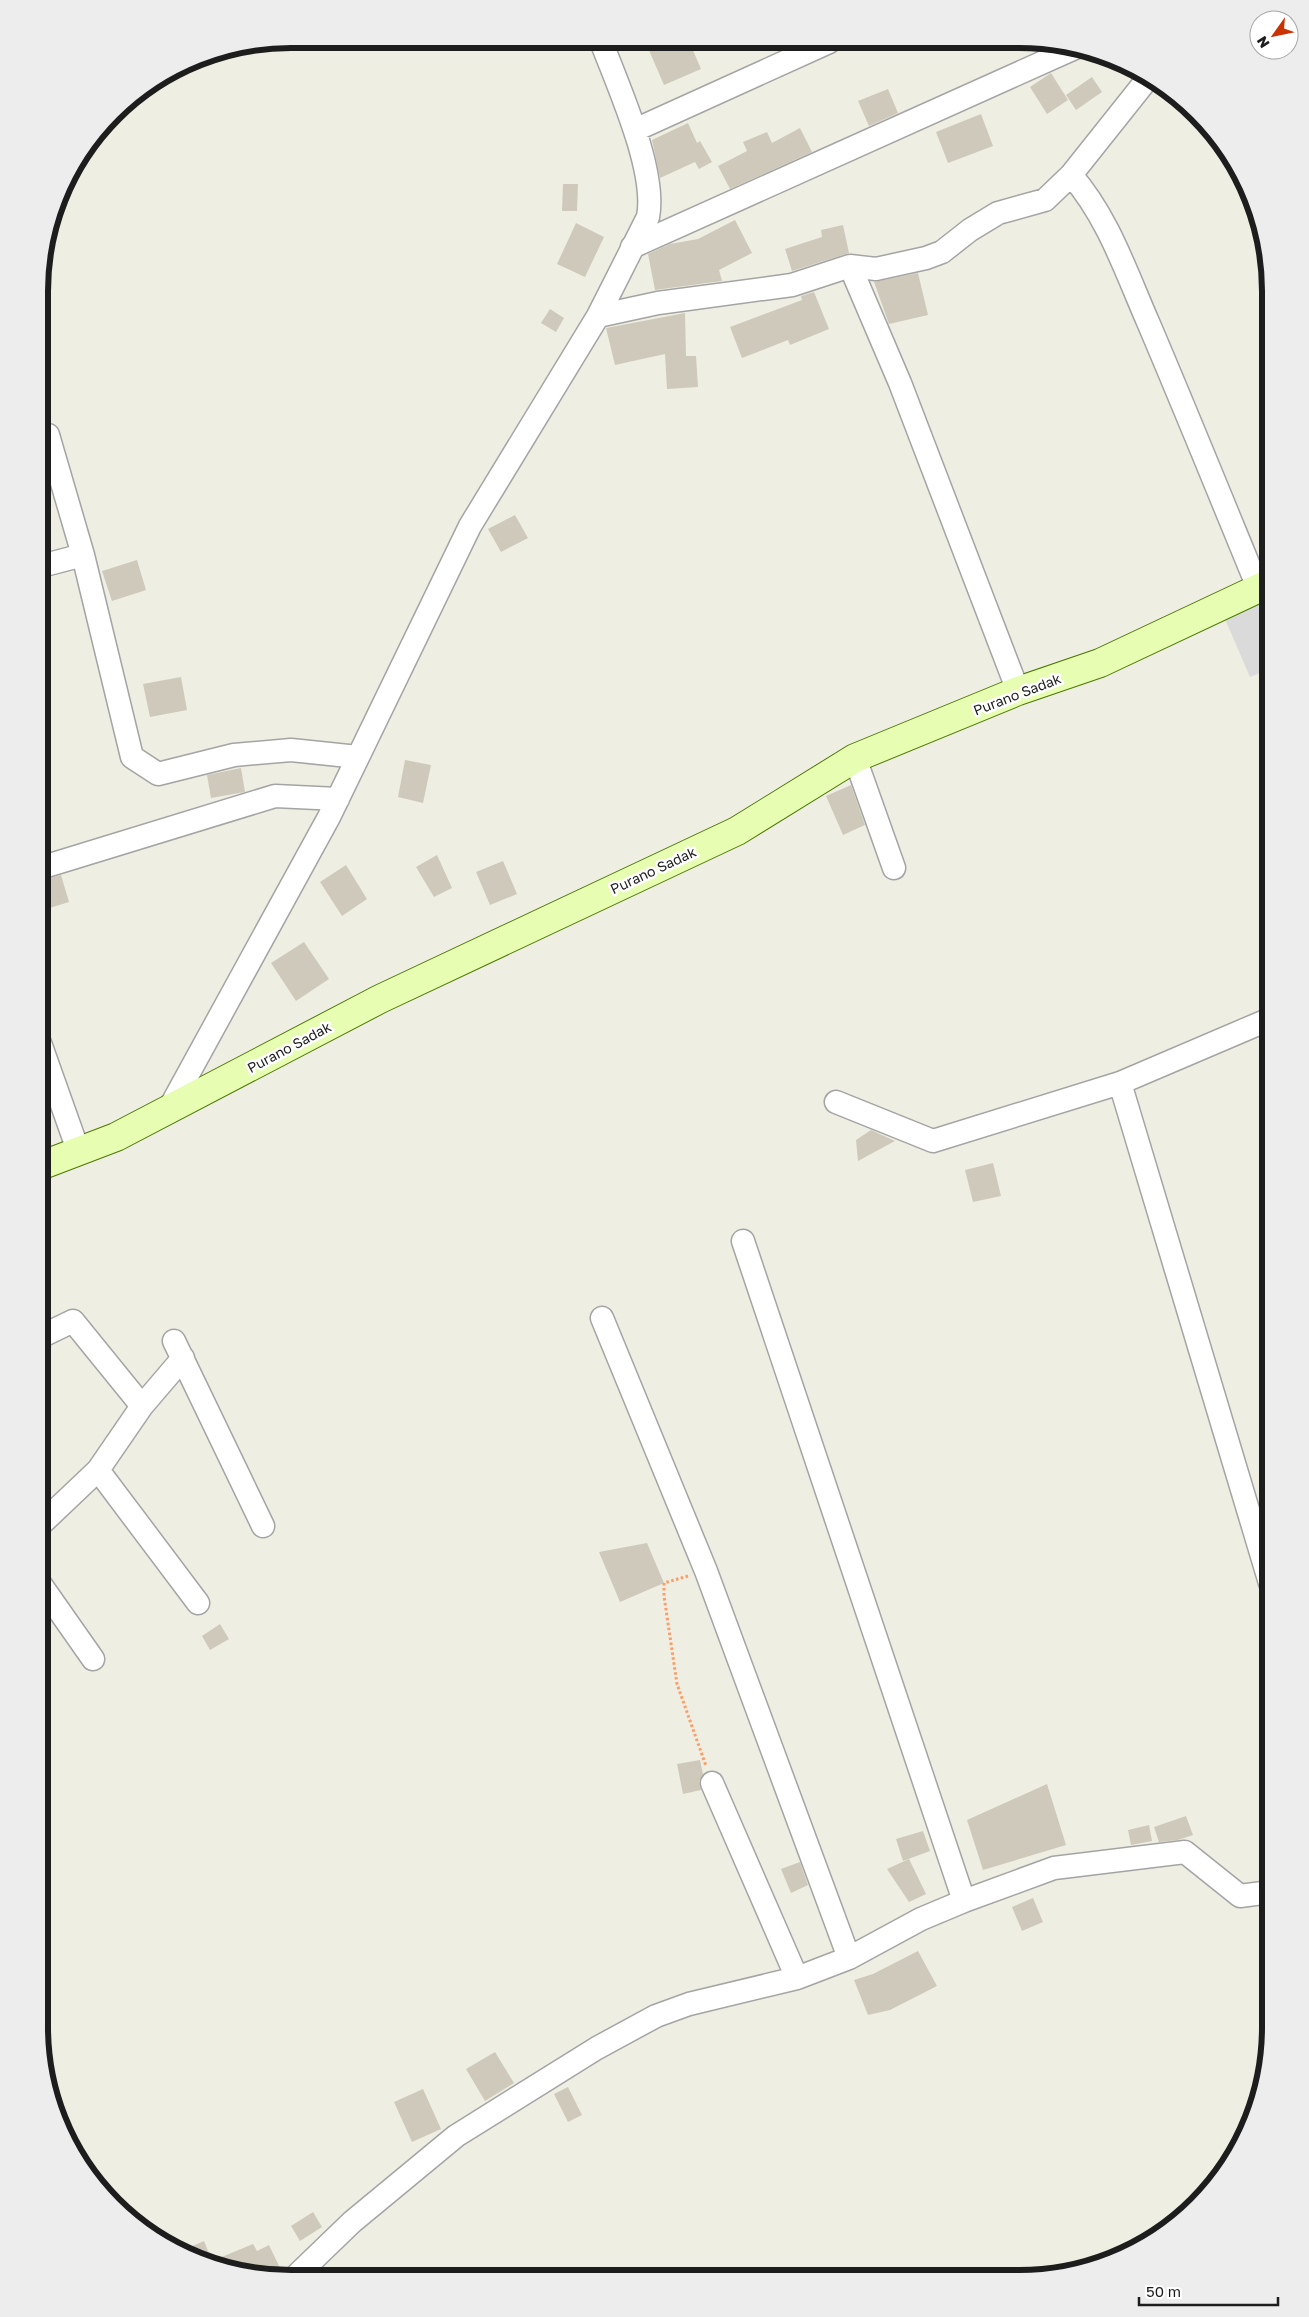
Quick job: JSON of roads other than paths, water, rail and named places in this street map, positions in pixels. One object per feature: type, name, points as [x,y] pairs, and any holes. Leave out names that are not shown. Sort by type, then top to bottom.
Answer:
[{"type":"main road","name":"Purano Sadak","points":[[48,1163],[116,1137],[380,1000],[737,830],[855,758],[1018,691],[1100,663],[1262,587]]},
{"type":"street","points":[[169,1109],[338,799],[470,526],[598,316],[648,217],[650,204],[635,130],[604,48]]},
{"type":"street","points":[[635,130],[810,48]]},
{"type":"street","points":[[632,247],[1066,52]]},
{"type":"street","points":[[598,316],[658,303],[792,285],[850,266],[876,269],[935,255],[998,213],[1045,200],[1071,175],[1144,82]]},
{"type":"street","points":[[1071,175],[1086,192],[1105,224],[1185,410],[1262,582]]},
{"type":"street","points":[[850,266],[900,383],[1018,691]]},
{"type":"street","points":[[48,435],[83,555],[132,757],[158,774],[234,755],[291,750],[358,757]]},
{"type":"street","points":[[48,564],[83,555]]},
{"type":"street","points":[[855,758],[894,868]]},
{"type":"street","points":[[48,866],[275,796],[338,799]]},
{"type":"street","points":[[836,1102],[933,1141],[1120,1083],[1262,1022]]},
{"type":"street","points":[[48,1066],[78,1150]]},
{"type":"street","points":[[1120,1083],[1262,1555]]},
{"type":"street","points":[[743,1241],[964,1901]]},
{"type":"street","points":[[602,1318],[706,1571],[849,1958]]},
{"type":"street","points":[[48,1333],[73,1321],[142,1406]]},
{"type":"street","points":[[48,1517],[98,1470],[179,1350],[263,1526]]},
{"type":"street","points":[[98,1470],[198,1603]]},
{"type":"street","points":[[48,1595],[93,1659]]},
{"type":"street","points":[[712,1783],[797,1978]]},
{"type":"street","points":[[302,2270],[352,2222],[456,2136],[597,2048],[656,2016],[689,2004],[797,1978],[849,1958],[921,1919],[1054,1868],[1185,1852],[1240,1896],[1262,1893]]}]
